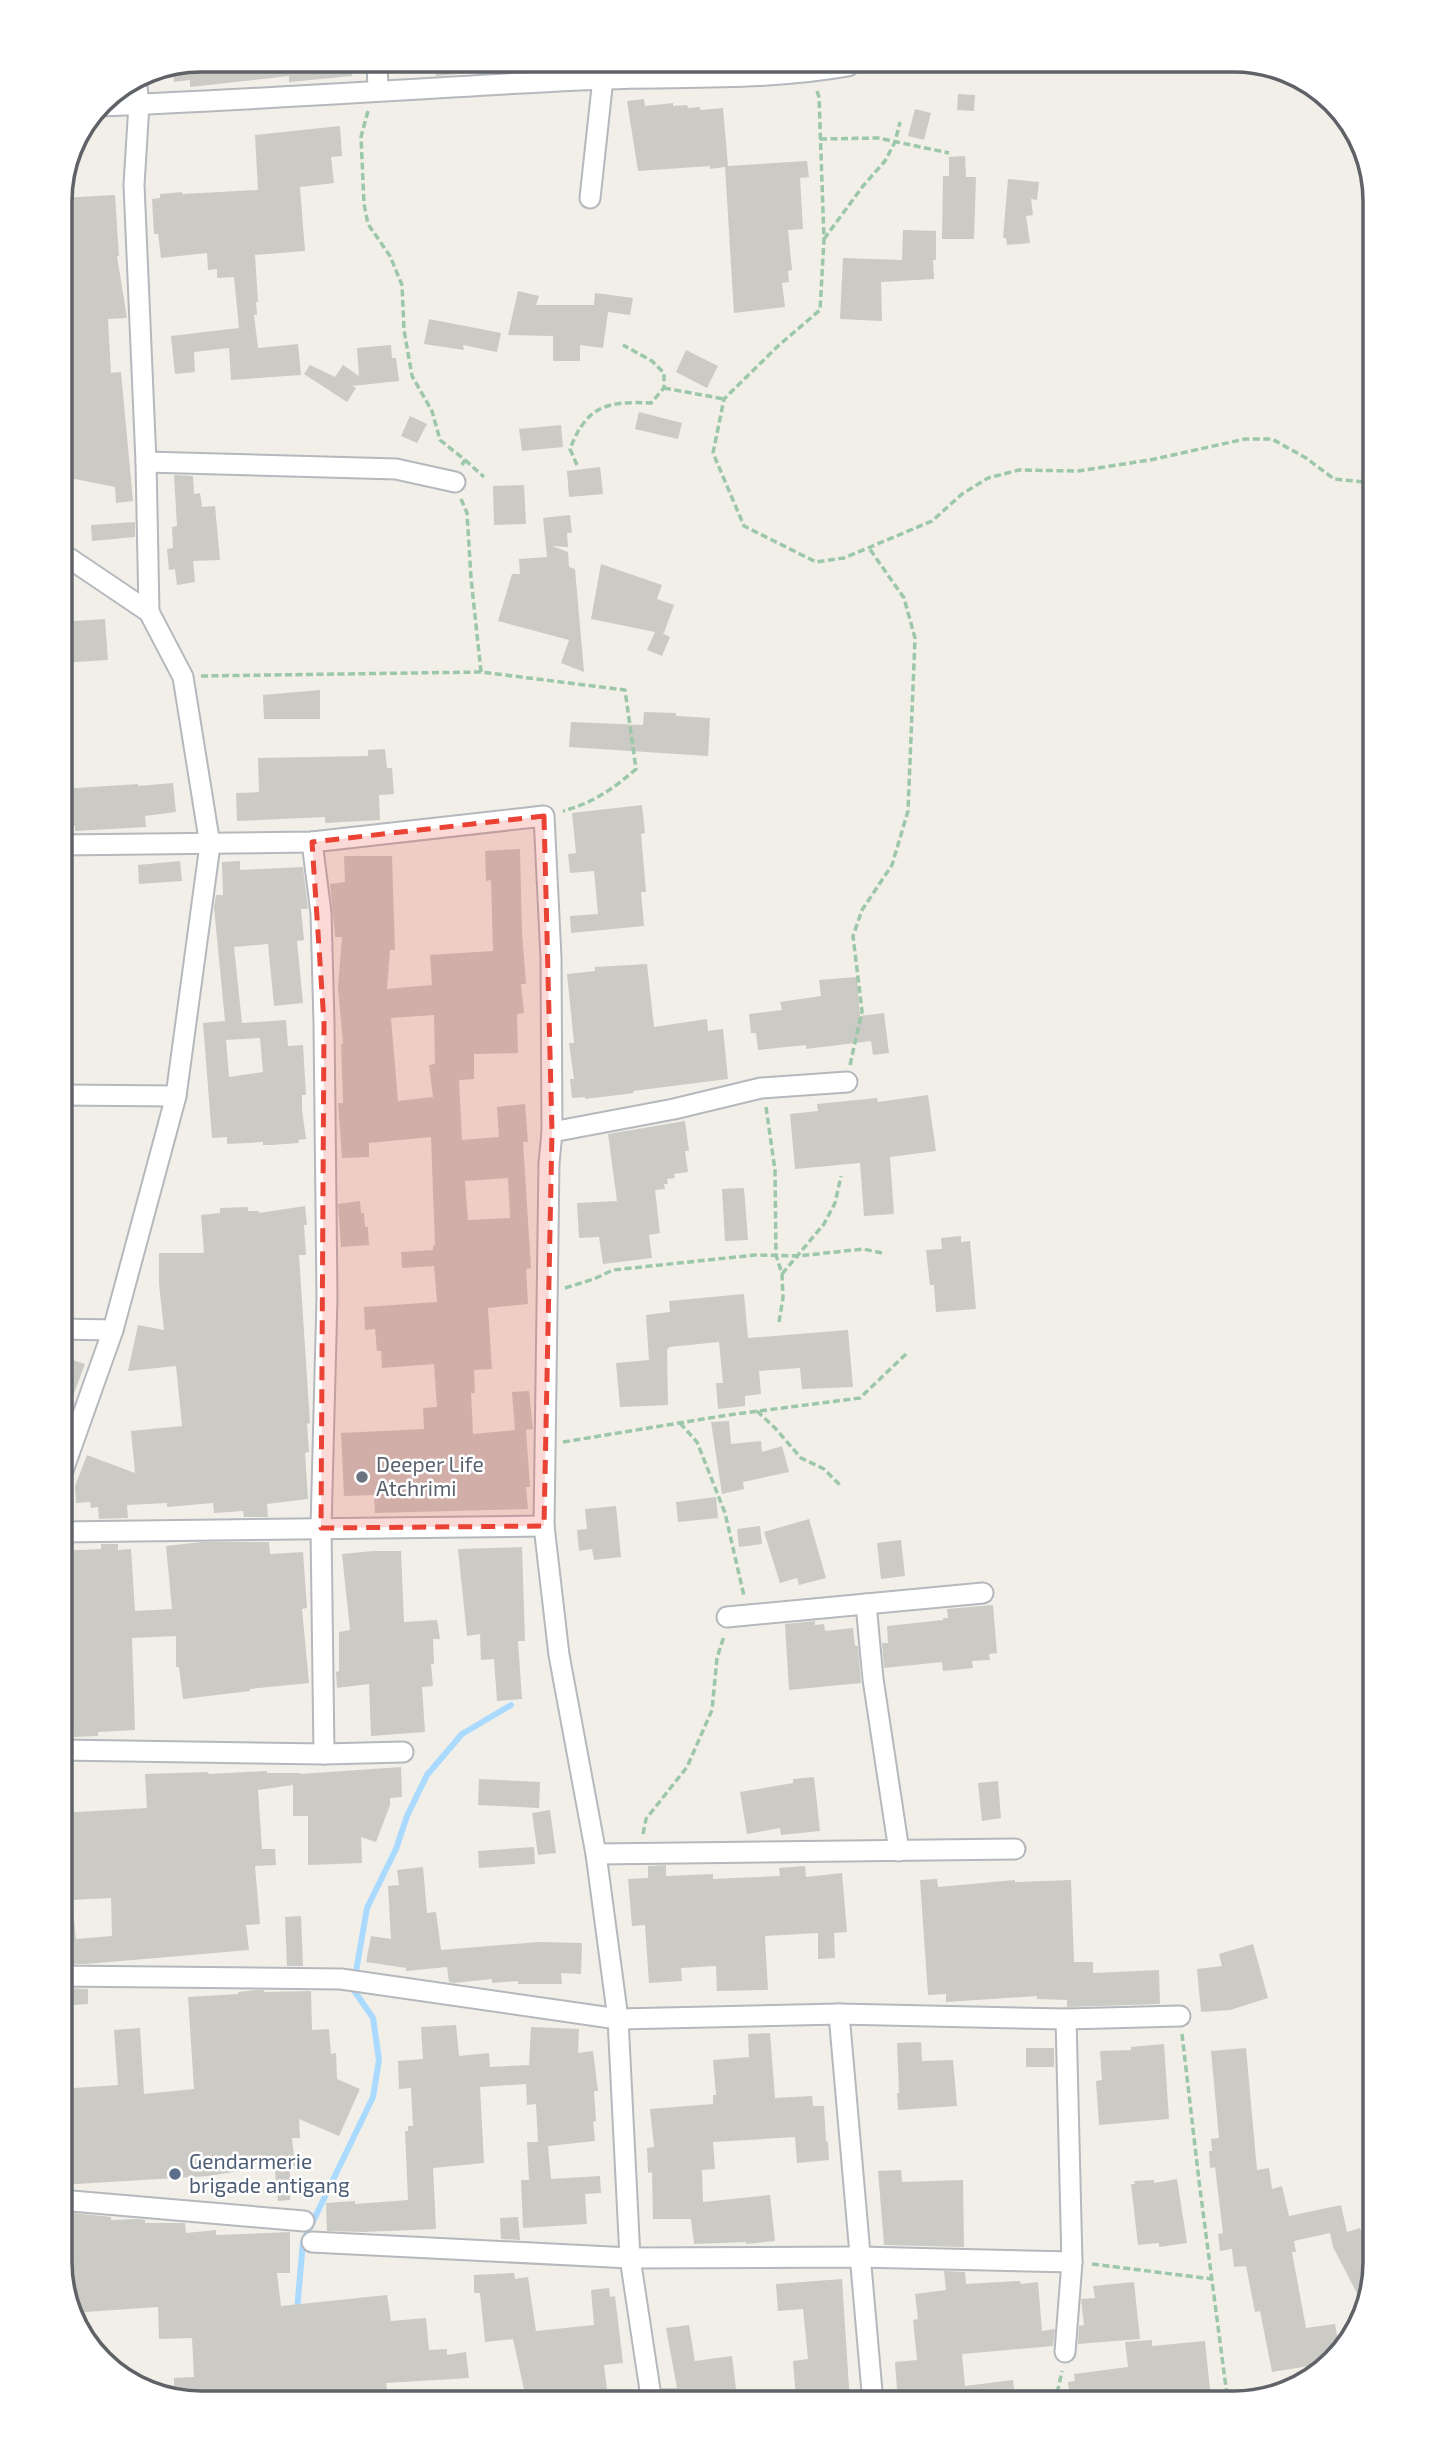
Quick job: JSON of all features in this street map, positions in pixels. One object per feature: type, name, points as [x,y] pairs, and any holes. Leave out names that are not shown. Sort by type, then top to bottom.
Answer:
[{"type":"street","points":[[377,72],[378,91]]},
{"type":"street","points":[[115,105],[378,91],[573,72]]},
{"type":"street","points":[[590,198],[604,72]]},
{"type":"street","points":[[636,72],[709,79],[815,72]]},
{"type":"street","points":[[72,1445],[113,1330],[176,1096],[210,845],[184,677],[149,612],[146,462],[134,185],[139,104],[137,88]]},
{"type":"street","points":[[146,462],[396,469],[455,482]]},
{"type":"street","points":[[72,560],[149,612]]},
{"type":"street","points":[[72,845],[312,842],[544,816],[551,958],[552,1132],[549,1163],[544,1526],[559,1655],[596,1854],[618,2019],[630,2258],[650,2391]]},
{"type":"street","points":[[312,842],[321,913],[324,1023],[327,1298],[321,1528],[324,1754]]},
{"type":"street","points":[[552,1132],[674,1110],[761,1088],[847,1082]]},
{"type":"street","points":[[72,1095],[176,1096]]},
{"type":"street","points":[[72,1329],[113,1330]]},
{"type":"street","points":[[72,1532],[544,1526]]},
{"type":"street","points":[[727,1617],[983,1593]]},
{"type":"street","points":[[866,1604],[873,1679],[899,1851]]},
{"type":"street","points":[[72,1750],[324,1754],[403,1752]]},
{"type":"street","points":[[596,1854],[1015,1849]]},
{"type":"street","points":[[72,1976],[341,1979],[618,2019],[839,2014],[1066,2019],[1180,2016]]},
{"type":"street","points":[[839,2014],[872,2391]]},
{"type":"street","points":[[1065,2351],[1072,2262],[1066,2019]]},
{"type":"street","points":[[72,2201],[304,2221]]},
{"type":"street","points":[[312,2242],[630,2258],[859,2257],[1072,2262]]},
{"type":"path","points":[[809,73],[819,97],[824,239],[820,310],[778,346],[724,400],[713,453],[744,526],[816,562],[844,558],[932,520],[962,494],[988,478],[1019,470],[1078,471],[1150,460],[1245,439],[1272,439],[1306,458],[1334,479],[1363,482]]},
{"type":"path","points":[[378,91],[368,109],[361,138],[363,204],[368,224],[390,256],[402,285],[404,330],[412,376],[432,411],[440,440],[485,477]]},
{"type":"path","points":[[824,239],[863,186],[886,162],[900,122]]},
{"type":"path","points":[[820,139],[878,138],[949,153]]},
{"type":"path","points":[[577,465],[570,449],[578,429],[593,412],[619,401],[652,403],[664,388],[664,373],[652,361],[623,345]]},
{"type":"path","points":[[664,388],[724,400]]},
{"type":"path","points":[[464,460],[455,482],[467,513],[481,672]]},
{"type":"path","points":[[847,1082],[862,1011],[853,936],[862,910],[892,864],[908,811],[915,638],[904,598],[869,548]]},
{"type":"path","points":[[184,677],[481,672],[625,690],[636,769],[610,791],[584,805],[544,816]]},
{"type":"path","points":[[761,1088],[775,1170],[776,1255],[782,1274],[783,1298],[779,1322]]},
{"type":"path","points":[[782,1274],[824,1224],[835,1203],[841,1176]]},
{"type":"path","points":[[548,1297],[612,1270],[863,1249],[882,1253]]},
{"type":"path","points":[[544,1445],[757,1411],[860,1398],[907,1353]]},
{"type":"path","points":[[757,1411],[800,1458],[824,1469],[841,1486]]},
{"type":"path","points":[[680,1423],[697,1442],[726,1513],[749,1614]]},
{"type":"path","points":[[639,1854],[646,1819],[687,1767],[712,1710],[717,1658],[727,1617]]},
{"type":"path","points":[[1180,2016],[1226,2391]]},
{"type":"path","points":[[1072,2262],[1212,2279]]},
{"type":"path","points":[[1057,2391],[1065,2351]]},
{"type":"highlighted area","points":[[544,816],[552,1132],[544,1526],[321,1528],[324,1023],[312,842]]},
{"type":"building","points":[[201,72],[352,72],[352,76],[289,82],[289,76],[190,87],[190,80],[174,82],[173,75]]},
{"type":"building","points":[[436,72],[480,72],[436,76]]},
{"type":"building","points":[[958,94],[975,95],[974,111],[957,110]]},
{"type":"building","points":[[644,99],[645,106],[673,103],[673,106],[700,107],[700,110],[723,108],[728,166],[807,161],[809,177],[800,178],[803,229],[788,230],[792,270],[788,271],[789,282],[782,283],[785,307],[734,313],[725,167],[638,171],[627,101]]},
{"type":"building","points":[[915,109],[931,113],[924,140],[908,136]]},
{"type":"building","points":[[340,126],[342,156],[331,157],[334,183],[300,187],[305,251],[255,255],[258,302],[257,315],[254,315],[258,348],[298,344],[301,375],[231,380],[229,348],[194,352],[195,372],[175,374],[171,336],[239,328],[234,277],[217,278],[217,269],[208,270],[207,253],[161,258],[158,234],[154,234],[152,199],[160,198],[160,194],[182,192],[258,190],[255,135]]},
{"type":"building","points":[[965,156],[966,177],[976,177],[974,239],[942,239],[943,176],[949,176],[949,157]]},
{"type":"building","points":[[1008,179],[1039,182],[1037,200],[1031,199],[1033,215],[1026,216],[1030,243],[1007,245],[1006,238],[1003,238]]},
{"type":"building","points":[[115,195],[117,256],[127,318],[108,319],[111,373],[121,372],[133,501],[116,503],[115,487],[72,478],[72,197]]},
{"type":"building","points":[[903,230],[936,231],[934,279],[881,282],[882,321],[840,319],[843,258],[902,260]]},
{"type":"building","points":[[518,291],[539,296],[536,305],[594,305],[595,293],[633,298],[630,315],[608,312],[603,348],[580,345],[580,361],[553,361],[553,336],[508,335]]},
{"type":"building","points":[[429,319],[501,333],[497,352],[463,345],[464,350],[424,344]]},
{"type":"building","points":[[391,345],[399,381],[352,386],[356,388],[347,402],[304,374],[310,365],[335,377],[343,365],[359,376],[357,348]]},
{"type":"building","points":[[686,350],[718,366],[707,388],[676,372]]},
{"type":"building","points":[[639,412],[682,423],[678,439],[635,429]]},
{"type":"building","points":[[410,416],[427,424],[417,443],[401,436]]},
{"type":"building","points":[[561,425],[563,447],[522,451],[519,429]]},
{"type":"building","points":[[600,467],[603,494],[569,497],[567,471]]},
{"type":"building","points":[[174,475],[193,476],[194,494],[200,493],[202,507],[215,506],[220,560],[193,561],[195,582],[177,585],[175,569],[169,570],[167,549],[173,548],[172,527],[177,526]]},
{"type":"building","points":[[524,485],[526,524],[494,525],[493,486]]},
{"type":"building","points":[[570,515],[572,533],[567,533],[568,547],[552,546],[568,552],[569,567],[575,569],[584,672],[561,663],[569,640],[498,621],[512,574],[520,574],[519,559],[547,557],[543,518]]},
{"type":"building","points":[[135,522],[135,537],[92,541],[91,525]]},
{"type":"building","points":[[601,564],[662,585],[657,599],[674,605],[662,633],[670,637],[662,656],[647,650],[655,632],[591,619]]},
{"type":"building","points":[[105,619],[108,660],[72,662],[72,621]]},
{"type":"building","points":[[320,690],[320,719],[264,719],[263,695]]},
{"type":"building","points":[[644,712],[710,718],[708,756],[569,747],[571,722],[643,725]]},
{"type":"building","points":[[385,749],[387,768],[392,768],[394,794],[379,795],[380,820],[325,823],[325,817],[237,821],[236,793],[259,792],[258,758],[368,756],[368,750]]},
{"type":"building","points":[[173,783],[176,812],[145,816],[146,827],[75,831],[75,826],[72,826],[72,788]]},
{"type":"building","points":[[642,805],[645,833],[641,834],[646,892],[641,892],[644,926],[571,933],[570,916],[598,914],[594,871],[570,873],[568,854],[576,853],[572,813]]},
{"type":"building","points":[[520,849],[526,984],[521,984],[524,1013],[517,1014],[518,1053],[474,1054],[474,1079],[459,1080],[462,1140],[499,1137],[497,1107],[525,1104],[528,1142],[523,1142],[531,1268],[526,1269],[528,1304],[488,1308],[492,1369],[474,1370],[475,1393],[471,1393],[473,1434],[515,1430],[512,1392],[529,1391],[533,1429],[526,1430],[530,1487],[526,1487],[528,1509],[375,1513],[374,1495],[344,1496],[341,1433],[424,1429],[423,1408],[437,1407],[434,1364],[382,1368],[375,1329],[365,1330],[364,1307],[437,1302],[434,1266],[402,1268],[401,1252],[433,1250],[435,1245],[431,1137],[369,1143],[369,1157],[342,1158],[338,1103],[343,1103],[343,1044],[338,988],[342,937],[335,937],[330,884],[345,882],[344,856],[392,856],[395,950],[390,950],[387,989],[432,985],[430,955],[493,951],[491,880],[486,881],[485,851]],"holes":[[[434,1015],[435,1064],[429,1065],[433,1097],[398,1101],[391,1018]],[[508,1178],[510,1218],[468,1220],[465,1181]]]},
{"type":"building","points":[[180,861],[182,881],[139,884],[138,865]]},
{"type":"building","points":[[240,861],[240,870],[303,867],[308,909],[301,909],[304,940],[297,941],[303,1003],[274,1006],[268,944],[234,947],[242,1023],[286,1020],[288,1046],[303,1045],[306,1095],[302,1095],[302,1110],[306,1139],[298,1140],[299,1143],[227,1144],[227,1137],[212,1138],[203,1023],[225,1021],[214,907],[216,895],[223,895],[222,862]],"holes":[[[260,1038],[263,1072],[229,1077],[226,1040]]]},
{"type":"building","points":[[647,964],[654,1027],[707,1019],[708,1031],[723,1029],[728,1079],[585,1099],[572,1098],[570,1079],[574,1079],[569,1043],[574,1043],[567,974],[595,971],[595,967]]},
{"type":"building","points":[[857,977],[860,1016],[884,1013],[889,1053],[873,1055],[871,1041],[806,1049],[806,1045],[758,1050],[756,1033],[751,1033],[749,1014],[782,1010],[780,1002],[821,996],[819,980]]},
{"type":"building","points":[[928,1095],[936,1151],[890,1157],[894,1214],[864,1216],[860,1163],[795,1169],[790,1114],[818,1111],[817,1104],[877,1098],[878,1102]]},
{"type":"building","points":[[685,1121],[689,1151],[685,1151],[688,1172],[674,1174],[675,1178],[667,1179],[668,1184],[664,1184],[665,1189],[655,1190],[660,1233],[649,1235],[652,1258],[603,1264],[599,1237],[579,1238],[577,1203],[617,1201],[608,1134]]},
{"type":"building","points":[[744,1188],[748,1240],[725,1241],[722,1189]]},
{"type":"building","points":[[360,1201],[365,1227],[368,1227],[369,1245],[341,1247],[338,1204]]},
{"type":"building","points":[[305,1206],[306,1255],[299,1255],[310,1423],[307,1424],[309,1452],[305,1453],[308,1499],[267,1504],[268,1517],[244,1517],[243,1511],[214,1513],[213,1503],[167,1507],[167,1503],[127,1505],[128,1518],[99,1519],[98,1507],[91,1508],[90,1502],[76,1503],[75,1486],[87,1455],[135,1473],[131,1431],[182,1426],[176,1366],[128,1371],[138,1325],[164,1330],[159,1253],[204,1253],[201,1215],[220,1213],[220,1208],[248,1207],[248,1211],[259,1213]]},
{"type":"building","points":[[961,1236],[961,1242],[970,1241],[976,1309],[936,1312],[934,1285],[930,1285],[926,1250],[942,1249],[941,1238]]},
{"type":"building","points":[[744,1294],[748,1338],[848,1330],[853,1387],[802,1389],[800,1368],[759,1371],[761,1394],[745,1396],[745,1406],[718,1409],[716,1383],[723,1383],[719,1342],[669,1347],[668,1405],[620,1407],[616,1363],[649,1360],[646,1315],[670,1312],[669,1301]]},
{"type":"building","points":[[72,1360],[85,1364],[72,1399]]},
{"type":"building","points":[[729,1421],[731,1444],[761,1441],[762,1452],[782,1446],[789,1472],[743,1482],[744,1489],[722,1494],[711,1422]]},
{"type":"building","points":[[716,1497],[718,1518],[678,1522],[676,1502]]},
{"type":"building","points":[[616,1506],[621,1557],[594,1560],[592,1549],[579,1551],[577,1530],[587,1529],[585,1509]]},
{"type":"building","points":[[809,1519],[826,1578],[799,1585],[797,1578],[780,1583],[764,1532]]},
{"type":"building","points":[[760,1526],[762,1544],[739,1547],[737,1529]]},
{"type":"building","points":[[901,1540],[905,1576],[881,1579],[877,1543]]},
{"type":"building","points":[[202,1542],[269,1542],[270,1554],[303,1552],[307,1608],[302,1609],[309,1683],[183,1699],[179,1667],[176,1667],[176,1636],[132,1638],[135,1730],[98,1732],[98,1736],[74,1737],[72,1550],[101,1549],[101,1544],[118,1544],[118,1550],[131,1549],[135,1611],[172,1609],[166,1546]]},
{"type":"building","points":[[522,1547],[525,1641],[518,1641],[522,1699],[497,1701],[494,1659],[481,1660],[480,1634],[467,1636],[458,1549]]},
{"type":"building","points":[[401,1551],[404,1622],[437,1620],[440,1639],[433,1639],[433,1686],[422,1687],[425,1732],[371,1736],[369,1684],[337,1688],[339,1632],[350,1630],[342,1554]]},
{"type":"building","points":[[993,1605],[997,1653],[989,1654],[990,1660],[972,1661],[973,1668],[943,1671],[942,1662],[884,1668],[882,1643],[888,1643],[887,1626],[943,1620],[948,1618],[947,1609]]},
{"type":"building","points":[[815,1621],[815,1625],[824,1624],[825,1631],[853,1628],[855,1646],[858,1646],[861,1683],[789,1690],[785,1624]]},
{"type":"building","points":[[401,1767],[402,1797],[390,1798],[390,1805],[376,1842],[361,1837],[362,1863],[308,1865],[308,1816],[293,1816],[293,1785],[258,1790],[262,1849],[275,1849],[276,1865],[255,1866],[260,1924],[246,1925],[249,1950],[72,1964],[72,1900],[72,1812],[147,1808],[145,1774],[267,1771],[300,1773]],"holes":[[[111,1898],[112,1936],[76,1939],[72,1900]]]},
{"type":"building","points":[[814,1777],[820,1831],[781,1835],[780,1828],[747,1834],[740,1792],[793,1783],[793,1779]]},
{"type":"building","points":[[479,1779],[540,1782],[539,1808],[478,1805]]},
{"type":"building","points":[[998,1781],[1001,1818],[982,1821],[978,1783]]},
{"type":"building","points":[[550,1810],[556,1853],[538,1855],[532,1813]]},
{"type":"building","points":[[534,1847],[535,1864],[479,1868],[478,1851]]},
{"type":"building","points":[[666,1865],[666,1876],[713,1874],[713,1879],[780,1876],[779,1868],[805,1866],[806,1877],[842,1873],[847,1932],[834,1933],[835,1958],[818,1959],[818,1933],[765,1936],[768,1990],[717,1991],[716,1966],[681,1968],[682,1981],[649,1983],[645,1925],[632,1926],[628,1879],[648,1878],[648,1866]]},
{"type":"building","points":[[423,1867],[427,1913],[436,1912],[441,1950],[539,1942],[582,1943],[581,1974],[561,1973],[562,1984],[518,1984],[518,1981],[492,1983],[492,1979],[453,1983],[449,1982],[447,1967],[406,1971],[406,1968],[366,1962],[371,1936],[391,1939],[388,1886],[399,1885],[397,1870]]},
{"type":"building","points":[[937,1879],[938,1887],[1015,1880],[1071,1880],[1074,1962],[1093,1962],[1093,1973],[1159,1970],[1160,2004],[1067,2007],[1067,2000],[1037,1999],[1037,1996],[946,2002],[946,1994],[928,1995],[920,1880]]},
{"type":"building","points":[[301,1916],[303,1966],[287,1966],[285,1917]]},
{"type":"building","points":[[1253,1944],[1268,1998],[1230,2010],[1201,2012],[1197,1969],[1222,1966],[1219,1954]]},
{"type":"building","points":[[72,1988],[88,1989],[88,2004],[72,2005]]},
{"type":"building","points":[[311,1991],[312,2030],[329,2029],[331,2054],[336,2053],[337,2079],[360,2089],[339,2136],[299,2119],[300,2138],[292,2138],[295,2166],[290,2166],[290,2200],[278,2201],[274,2161],[239,2163],[240,2171],[208,2176],[72,2184],[72,2088],[118,2085],[114,2030],[140,2028],[144,2094],[194,2089],[188,1997],[238,1992]]},
{"type":"building","points":[[456,2025],[459,2056],[489,2053],[490,2067],[529,2065],[531,2027],[579,2029],[578,2053],[593,2051],[598,2091],[594,2091],[595,2141],[548,2146],[551,2179],[600,2176],[601,2193],[585,2194],[587,2224],[523,2228],[521,2180],[529,2180],[527,2142],[538,2142],[536,2104],[527,2105],[526,2084],[480,2087],[484,2163],[433,2168],[436,2229],[327,2231],[326,2203],[408,2200],[405,2131],[408,2131],[408,2126],[413,2126],[411,2088],[399,2089],[398,2061],[423,2059],[421,2027]]},
{"type":"building","points":[[770,2033],[775,2098],[812,2096],[813,2106],[824,2106],[829,2160],[797,2163],[795,2137],[713,2142],[715,2169],[702,2170],[703,2202],[770,2195],[775,2241],[694,2244],[691,2219],[653,2219],[652,2172],[648,2173],[647,2148],[654,2147],[650,2109],[713,2104],[713,2095],[716,2095],[713,2060],[749,2057],[748,2034]]},
{"type":"building","points":[[921,2042],[922,2061],[953,2060],[957,2106],[898,2110],[897,2043]]},
{"type":"building","points":[[1164,2044],[1169,2119],[1099,2125],[1096,2081],[1102,2080],[1100,2051],[1131,2050],[1131,2047]]},
{"type":"building","points":[[1026,2048],[1054,2048],[1054,2067],[1026,2067]]},
{"type":"building","points":[[1246,2048],[1257,2170],[1269,2168],[1272,2189],[1282,2186],[1289,2216],[1341,2205],[1347,2232],[1360,2228],[1363,2236],[1359,2297],[1333,2247],[1330,2233],[1294,2241],[1296,2252],[1292,2252],[1306,2328],[1335,2324],[1338,2340],[1310,2366],[1272,2372],[1260,2311],[1255,2312],[1246,2266],[1234,2267],[1232,2249],[1220,2251],[1218,2234],[1223,2233],[1215,2167],[1210,2168],[1209,2151],[1212,2151],[1211,2139],[1219,2138],[1211,2051]]},
{"type":"building","points":[[901,2170],[902,2182],[963,2180],[964,2247],[884,2245],[878,2171]]},
{"type":"building","points":[[1177,2179],[1187,2243],[1159,2247],[1159,2243],[1138,2245],[1131,2184],[1135,2184],[1134,2181],[1154,2180],[1154,2183]]},
{"type":"building","points":[[72,2213],[111,2217],[111,2220],[139,2219],[145,2220],[145,2223],[185,2223],[186,2233],[216,2230],[216,2235],[290,2232],[290,2273],[277,2273],[281,2306],[387,2295],[391,2321],[426,2318],[429,2350],[447,2349],[447,2355],[466,2352],[469,2378],[386,2383],[387,2391],[192,2391],[174,2388],[174,2378],[194,2377],[192,2338],[159,2339],[158,2307],[82,2312],[73,2279]]},
{"type":"building","points":[[518,2217],[520,2240],[501,2239],[500,2218]]},
{"type":"building","points":[[944,2271],[965,2272],[966,2284],[1038,2282],[1042,2331],[1055,2329],[1053,2346],[962,2354],[965,2386],[1013,2380],[1014,2391],[897,2391],[895,2362],[917,2360],[913,2320],[918,2319],[915,2294],[946,2290]]},
{"type":"building","points":[[514,2273],[515,2279],[528,2277],[536,2331],[594,2325],[591,2290],[609,2288],[610,2297],[615,2296],[623,2363],[604,2365],[607,2389],[524,2391],[513,2339],[485,2342],[480,2293],[474,2293],[474,2275]]},
{"type":"building","points":[[842,2279],[849,2391],[795,2391],[793,2361],[808,2359],[803,2309],[778,2311],[776,2284]]},
{"type":"building","points":[[1134,2282],[1140,2339],[1078,2344],[1079,2326],[1084,2325],[1081,2299],[1095,2298],[1093,2286]]},
{"type":"building","points":[[689,2325],[695,2361],[732,2356],[736,2389],[662,2391],[662,2388],[677,2388],[666,2328]]},
{"type":"building","points":[[1152,2340],[1152,2346],[1205,2341],[1210,2390],[1069,2391],[1068,2382],[1075,2381],[1074,2374],[1128,2367],[1125,2342]]},
{"type":"waterway","points":[[297,2310],[303,2242],[373,2097],[379,2060],[373,2018],[353,1989],[367,1908],[396,1849],[407,1816],[427,1775],[462,1734],[511,1705]]},
{"type":"place","name":"Deeper Life Atchrimi","points":[[362,1477]]},
{"type":"place","name":"Gendarmerie brigade antigang","points":[[175,2174]]}]
